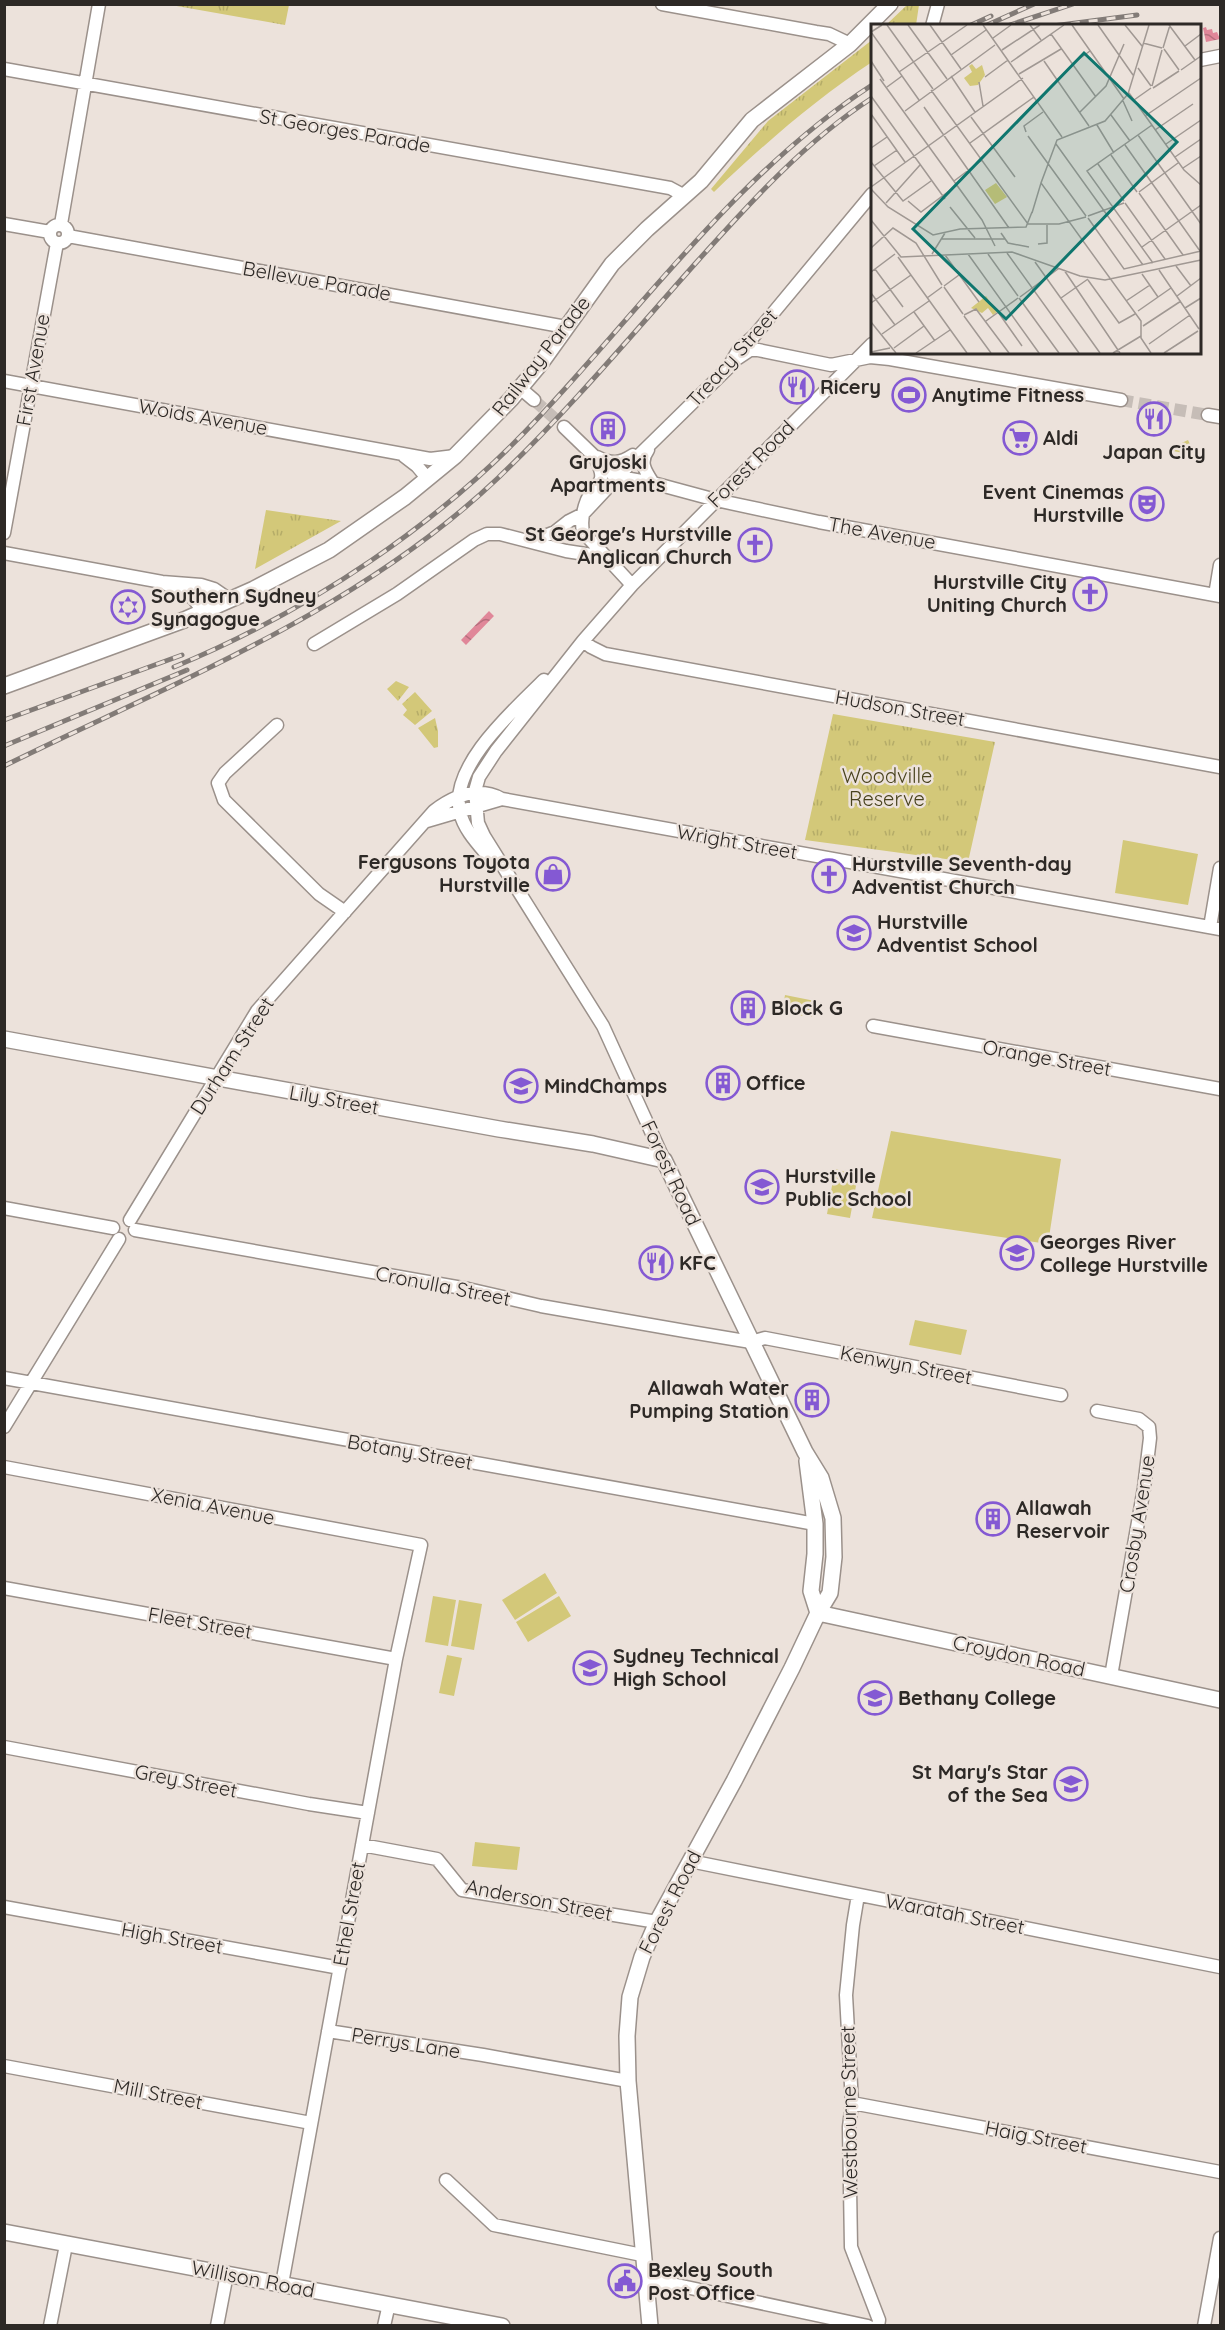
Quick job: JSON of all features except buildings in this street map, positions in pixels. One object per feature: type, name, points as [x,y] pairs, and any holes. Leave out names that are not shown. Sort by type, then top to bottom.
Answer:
[{"type":"main road","name":"Railway Parade","points":[[4,686],[204,612],[230,600],[329,550],[428,479],[481,431],[520,388],[612,264],[685,196],[715,165],[752,120],[850,44],[890,4]]},
{"type":"main road","name":"Lily Street","points":[[4,1039],[498,1129],[593,1144],[664,1160]]},
{"type":"main road","name":"Forest Road","points":[[650,2325],[628,2081],[627,2036],[630,1997],[642,1957],[657,1922],[763,1727],[830,1593],[834,1557],[834,1527],[821,1478],[805,1452],[664,1160]]},
{"type":"main road","name":"Forest Road","points":[[805,1452],[815,1524],[811,1591],[818,1613]]},
{"type":"main road","name":"Croydon Road","points":[[818,1613],[1221,1700]]},
{"type":"main road","name":"Willison Road","points":[[4,2232],[502,2325]]},
{"type":"street","points":[[58,237],[66,227],[61,224],[99,4]]},
{"type":"street","points":[[662,4],[822,33],[850,44]]},
{"type":"street","points":[[930,4],[928,13],[931,24]]},
{"type":"street","points":[[932,24],[938,4]]},
{"type":"street","points":[[1201,60],[1221,56]]},
{"type":"street","name":"St Georges Parade","points":[[4,69],[670,188],[685,196]]},
{"type":"street","name":"Treacy Street","points":[[531,541],[546,536],[584,514],[728,368],[739,349],[754,336],[871,196]]},
{"type":"street","name":"Bellevue Parade","points":[[4,224],[58,237],[566,327]]},
{"type":"street","name":"First Avenue","points":[[4,533],[58,237]]},
{"type":"street","name":"Forest Road","points":[[524,901],[473,838],[460,811],[459,795],[462,780],[471,762],[484,745],[583,641],[632,585],[871,346]]},
{"type":"street","points":[[728,368],[743,354],[758,350],[831,365],[870,357],[1121,400]]},
{"type":"street","name":"Woids Avenue","points":[[4,381],[430,459],[455,456]]},
{"type":"street","points":[[520,388],[534,400]]},
{"type":"street","name":"The Avenue","points":[[564,427],[606,470],[619,477],[819,522],[1218,595]]},
{"type":"street","points":[[593,455],[609,463],[620,462],[651,445]]},
{"type":"street","points":[[651,445],[642,463],[653,483]]},
{"type":"street","name":"Woids Avenue","points":[[400,454],[417,466],[428,479]]},
{"type":"street","points":[[593,455],[601,470],[601,479],[588,498],[582,524],[584,532],[632,585]]},
{"type":"street","points":[[562,526],[561,539],[566,551]]},
{"type":"street","points":[[314,644],[397,594],[474,540],[487,534],[531,541],[608,561]]},
{"type":"street","points":[[4,553],[162,582],[201,585],[214,589],[230,600]]},
{"type":"street","points":[[608,561],[617,584],[615,604]]},
{"type":"street","points":[[1218,595],[1221,566]]},
{"type":"street","points":[[162,582],[193,598],[204,612]]},
{"type":"street","name":"Forest Road","points":[[583,641],[479,777],[476,793],[478,823],[603,1026],[664,1160]]},
{"type":"street","name":"Hudson Street","points":[[583,641],[597,651],[615,656],[1221,767]]},
{"type":"street","points":[[277,725],[225,773],[218,783],[218,789],[224,800],[319,894],[345,912]]},
{"type":"street","name":"Wright Street","points":[[459,795],[490,792],[502,799],[1215,928]]},
{"type":"street","name":"Durham Street","points":[[132,1225],[257,1011],[423,823],[444,803],[459,795]]},
{"type":"street","name":"Wright Street","points":[[476,807],[502,799]]},
{"type":"street","points":[[423,823],[476,807]]},
{"type":"street","points":[[1215,928],[1221,868]]},
{"type":"street","name":"Orange Street","points":[[873,1026],[1221,1089]]},
{"type":"street","points":[[4,1208],[116,1234],[129,1239],[132,1225],[119,1220],[116,1234],[32,1383],[4,1427]]},
{"type":"street","name":"Cronulla Street","points":[[132,1225],[468,1289],[553,1308],[751,1342]]},
{"type":"street","name":"Kenwyn Street","points":[[751,1342],[765,1338],[1061,1395]]},
{"type":"street","name":"Botany Street","points":[[4,1378],[815,1524]]},
{"type":"street","name":"Crosby Avenue","points":[[1096,1411],[1139,1419],[1145,1422],[1151,1432],[1144,1488],[1111,1676]]},
{"type":"street","name":"Xenia Avenue","points":[[4,1467],[421,1545]]},
{"type":"street","name":"Ethel Street","points":[[282,2284],[396,1659],[421,1545]]},
{"type":"street","name":"Fleet Street","points":[[4,1588],[396,1659]]},
{"type":"street","name":"Grey Street","points":[[4,1747],[368,1813]]},
{"type":"street","name":"Anderson Street","points":[[362,1845],[437,1859],[462,1890],[657,1922]]},
{"type":"street","name":"Waratah Street","points":[[690,1861],[1221,1967]]},
{"type":"street","name":"Westbourne Street","points":[[858,1895],[846,1995],[852,2103],[849,2127],[852,2247],[879,2319],[878,2325]]},
{"type":"street","name":"High Street","points":[[4,1907],[340,1968]]},
{"type":"street","name":"Perrys Lane","points":[[328,2031],[483,2055],[628,2081]]},
{"type":"street","name":"Mill Street","points":[[4,2066],[311,2122]]},
{"type":"street","name":"Haig Street","points":[[852,2103],[1221,2172]]},
{"type":"street","points":[[446,2180],[495,2225],[642,2255]]},
{"type":"street","points":[[1204,2325],[1221,2238]]},
{"type":"street","points":[[50,2325],[66,2245]]},
{"type":"street","points":[[217,2325],[227,2274]]},
{"type":"street","points":[[644,2278],[868,2325]]},
{"type":"street","points":[[384,2325],[389,2304]]},
{"type":"green space","points":[[171,5],[289,5],[285,25]]},
{"type":"green space","points":[[232,5],[286,5],[283,24],[238,14]]},
{"type":"green space","points":[[907,5],[919,5],[916,24],[887,24]]},
{"type":"green space","points":[[871,41],[871,63],[790,123],[714,192],[711,189],[768,121]]},
{"type":"green space","points":[[1188,440],[1195,455],[1167,450]]},
{"type":"green space","points":[[266,510],[341,521],[255,569]]},
{"type":"green space","points":[[396,681],[409,687],[398,701],[387,689]]},
{"type":"green space","points":[[415,692],[432,711],[415,725],[403,715],[407,710],[402,704]]},
{"type":"green space","name":"Woodville Reserve","points":[[833,714],[995,742],[968,862],[805,840]]},
{"type":"green space","points":[[435,718],[438,747],[434,748],[418,728]]},
{"type":"green space","points":[[1123,840],[1198,854],[1188,905],[1115,893]]},
{"type":"green space","points":[[785,995],[815,1001],[812,1017],[782,1013]]},
{"type":"green space","points":[[891,1131],[1061,1159],[1048,1244],[872,1218]]},
{"type":"green space","points":[[835,1169],[858,1175],[850,1218],[827,1214]]},
{"type":"green space","points":[[915,1320],[967,1330],[961,1355],[909,1345]]},
{"type":"green space","points":[[545,1573],[557,1593],[515,1620],[502,1600]]},
{"type":"green space","points":[[433,1596],[456,1600],[448,1646],[425,1642]]},
{"type":"green space","points":[[559,1596],[571,1616],[528,1642],[516,1622]]},
{"type":"green space","points":[[459,1600],[482,1604],[474,1650],[451,1646]]},
{"type":"green space","points":[[447,1655],[462,1658],[454,1696],[439,1693]]},
{"type":"green space","points":[[475,1842],[520,1847],[517,1870],[472,1866]]},
{"type":"water","points":[[1206,27],[1207,30],[1212,29],[1213,33],[1217,32],[1220,39],[1206,42],[1203,28]]},
{"type":"water","points":[[489,611],[494,616],[466,645],[461,640]]},
{"type":"tunnel","points":[[534,400],[564,427]]},
{"type":"tunnel","points":[[1121,400],[1208,415]]},
{"type":"railway","points":[[989,24],[1034,4]]},
{"type":"railway","points":[[1013,24],[1073,4]]},
{"type":"railway","points":[[1068,24],[1137,15]]},
{"type":"railway","points":[[973,24],[991,16]]},
{"type":"railway","points":[[174,667],[275,619],[323,591],[416,528],[459,493],[501,456],[540,416],[737,197],[824,119],[871,86]]},
{"type":"railway","points":[[4,766],[263,640],[386,567],[444,525],[498,478],[549,427],[756,197],[823,134],[871,99]]},
{"type":"railway","points":[[4,720],[182,655]]},
{"type":"railway","points":[[4,746],[187,670]]},
{"type":"place","name":"Ricery","points":[[797,387]]},
{"type":"place","name":"Anytime Fitness","points":[[909,395]]},
{"type":"place","name":"Japan City","points":[[1154,419]]},
{"type":"place","name":"Grujoski Apartments","points":[[608,429]]},
{"type":"place","name":"Aldi","points":[[1020,438]]},
{"type":"place","name":"Event Cinemas Hurstville","points":[[1147,504]]},
{"type":"place","name":"St George's Hurstville Anglican Church","points":[[755,545]]},
{"type":"place","name":"Hurstville City Uniting Church","points":[[1090,594]]},
{"type":"place","name":"Southern Sydney Synagogue","points":[[128,607]]},
{"type":"place","name":"Fergusons Toyota Hurstville","points":[[553,874]]},
{"type":"place","name":"Hurstville Seventh-day Adventist Church","points":[[829,876]]},
{"type":"place","name":"Hurstville Adventist School","points":[[854,933]]},
{"type":"place","name":"Block G","points":[[748,1008]]},
{"type":"place","name":"Office","points":[[723,1083]]},
{"type":"place","name":"MindChamps","points":[[521,1086]]},
{"type":"place","name":"Hurstville Public School","points":[[762,1187]]},
{"type":"place","name":"Georges River College Hurstville","points":[[1017,1253]]},
{"type":"place","name":"KFC","points":[[656,1263]]},
{"type":"place","name":"Allawah Water Pumping Station","points":[[812,1400]]},
{"type":"place","name":"Allawah Reservoir","points":[[993,1519]]},
{"type":"place","name":"Sydney Technical High School","points":[[590,1668]]},
{"type":"place","name":"Bethany College","points":[[875,1698]]},
{"type":"place","name":"St Mary's Star of the Sea","points":[[1071,1784]]},
{"type":"place","name":"Bexley South Post Office","points":[[625,2281]]}]
